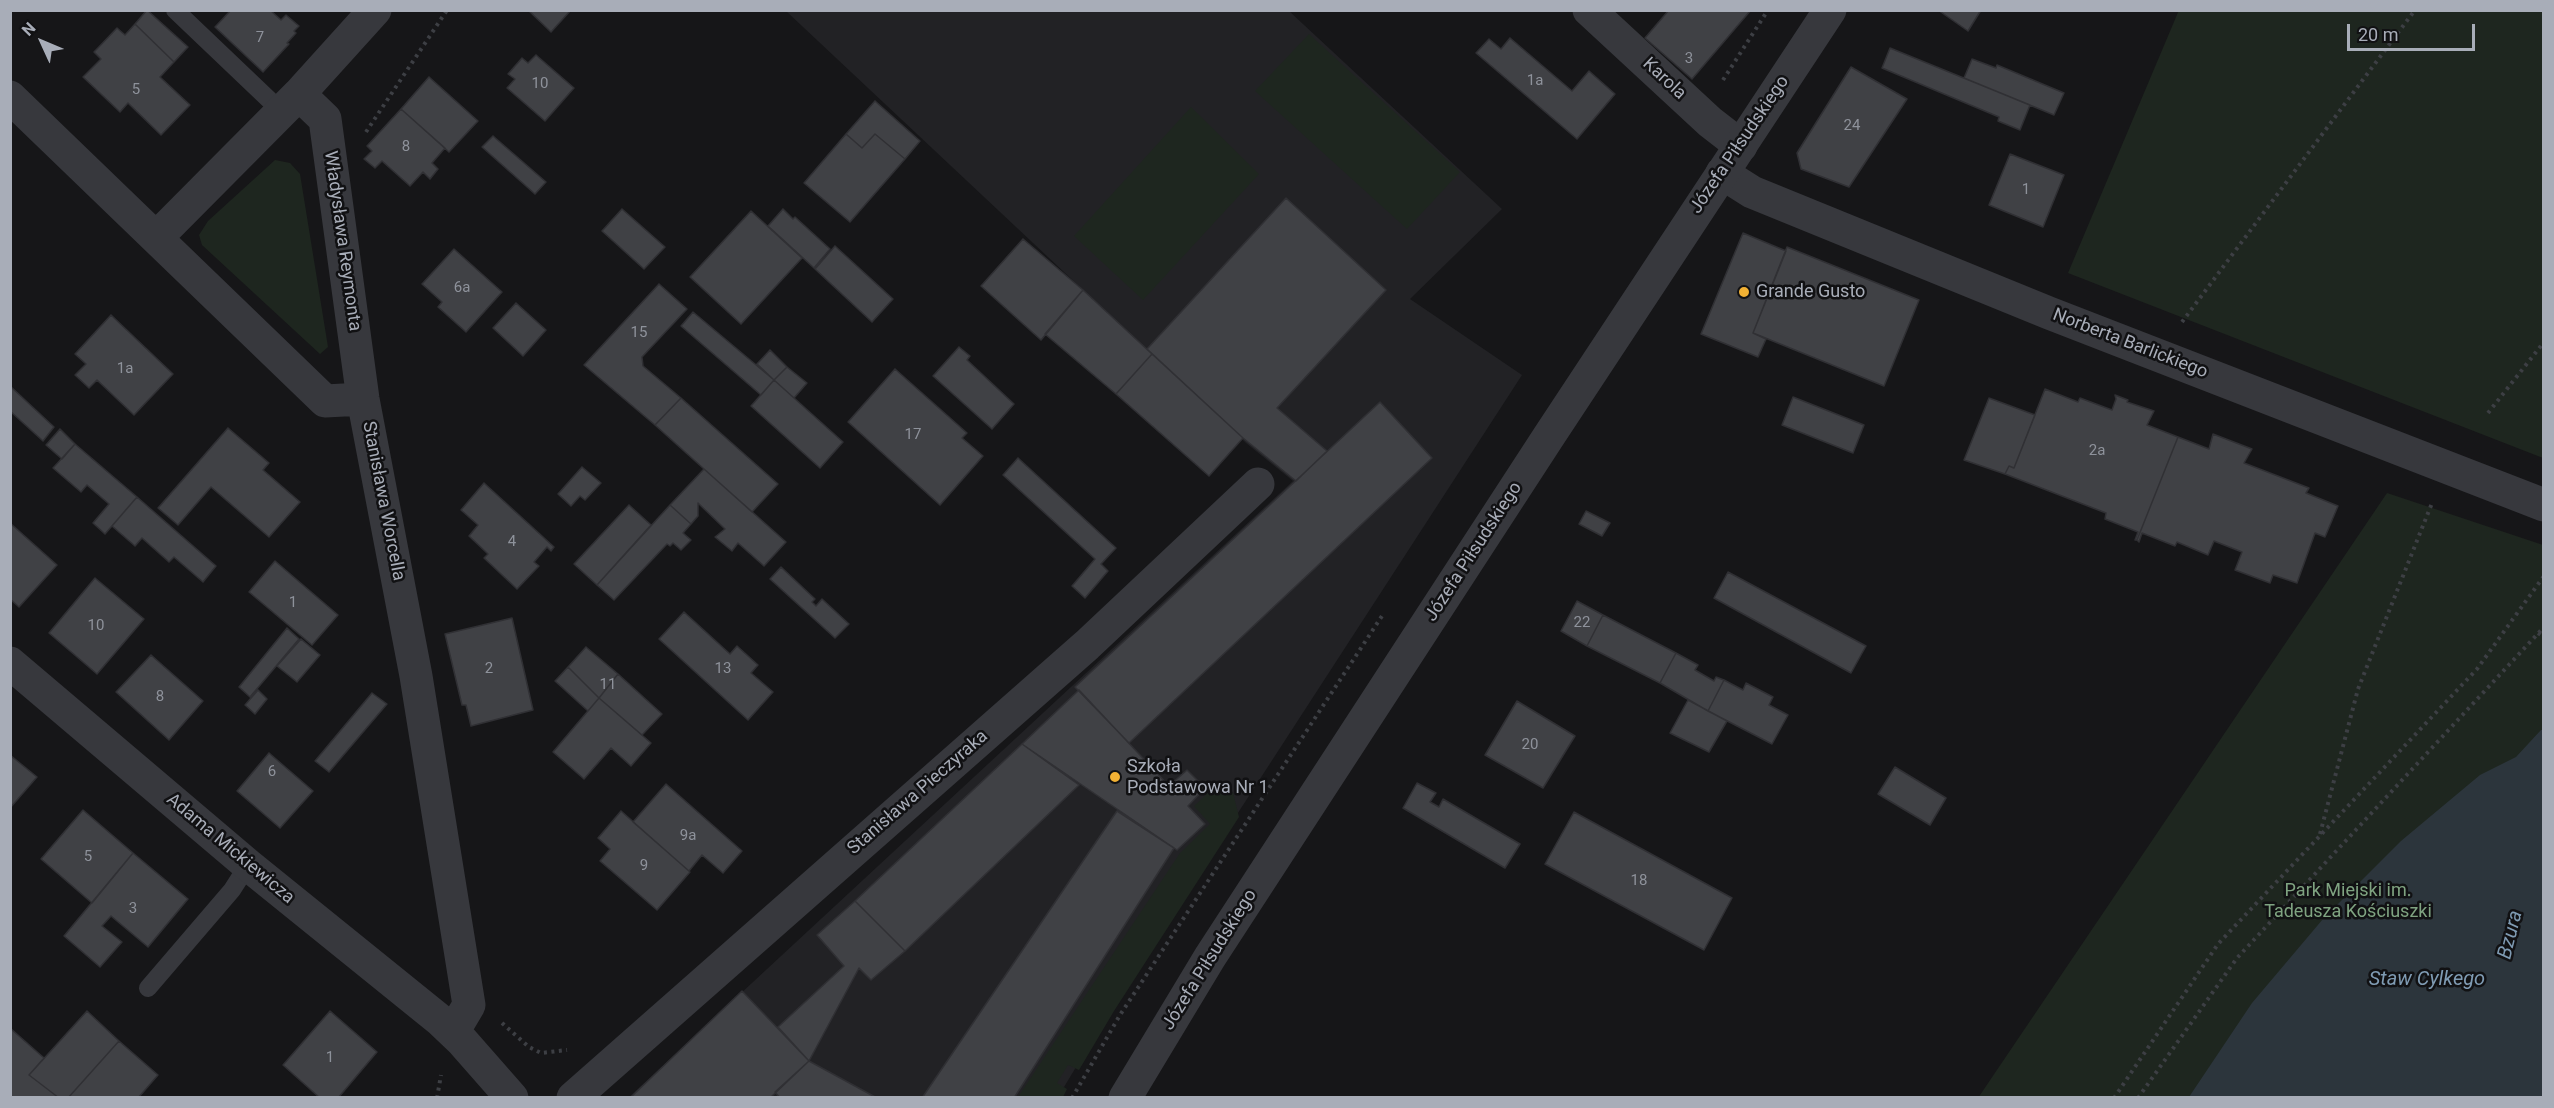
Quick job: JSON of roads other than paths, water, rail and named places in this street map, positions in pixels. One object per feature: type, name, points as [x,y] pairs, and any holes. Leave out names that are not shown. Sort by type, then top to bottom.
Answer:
[{"type":"street","points":[[157,237],[291,103],[375,10]]},
{"type":"street","name":"Karola","points":[[1589,10],[1710,122],[1741,146]]},
{"type":"street","name":"Józefa Piłsudskiego","points":[[1125,1098],[1217,947],[1830,10]]},
{"type":"street","name":"Stanisława Worcella","points":[[10,97],[325,400],[363,399],[416,676],[469,1005],[453,1032]]},
{"type":"street","name":"Władysława Reymonta","points":[[291,103],[325,119],[363,399]]},
{"type":"street","name":"Norberta Barlickiego","points":[[1722,173],[1752,192],[2049,313],[2544,505]]},
{"type":"street","name":"Stanisława Pieczyraka","points":[[573,1098],[1087,645],[1258,484]]},
{"type":"street","name":"Adama Mickiewicza","points":[[10,663],[248,865],[453,1032],[512,1098]]},
{"type":"lane","points":[[175,10],[291,103]]},
{"type":"lane","points":[[148,988],[232,890],[248,865]]},
{"type":"water","name":"Staw Cylkego","points":[[2543,730],[2543,1097],[2189,1097],[2252,1003],[2323,919],[2401,841],[2480,775],[2516,757]]},
{"type":"place","name":"Grande Gusto","points":[[1744,292]]},
{"type":"place","name":"Szkoła Podstawowa Nr 1","points":[[1115,777]]},
{"type":"park label","name":"Park Miejski im. Tadeusza Kościuszki","points":[[2348,901]]},
{"type":"water label","name":"Bzura","points":[[2511,935]]}]
